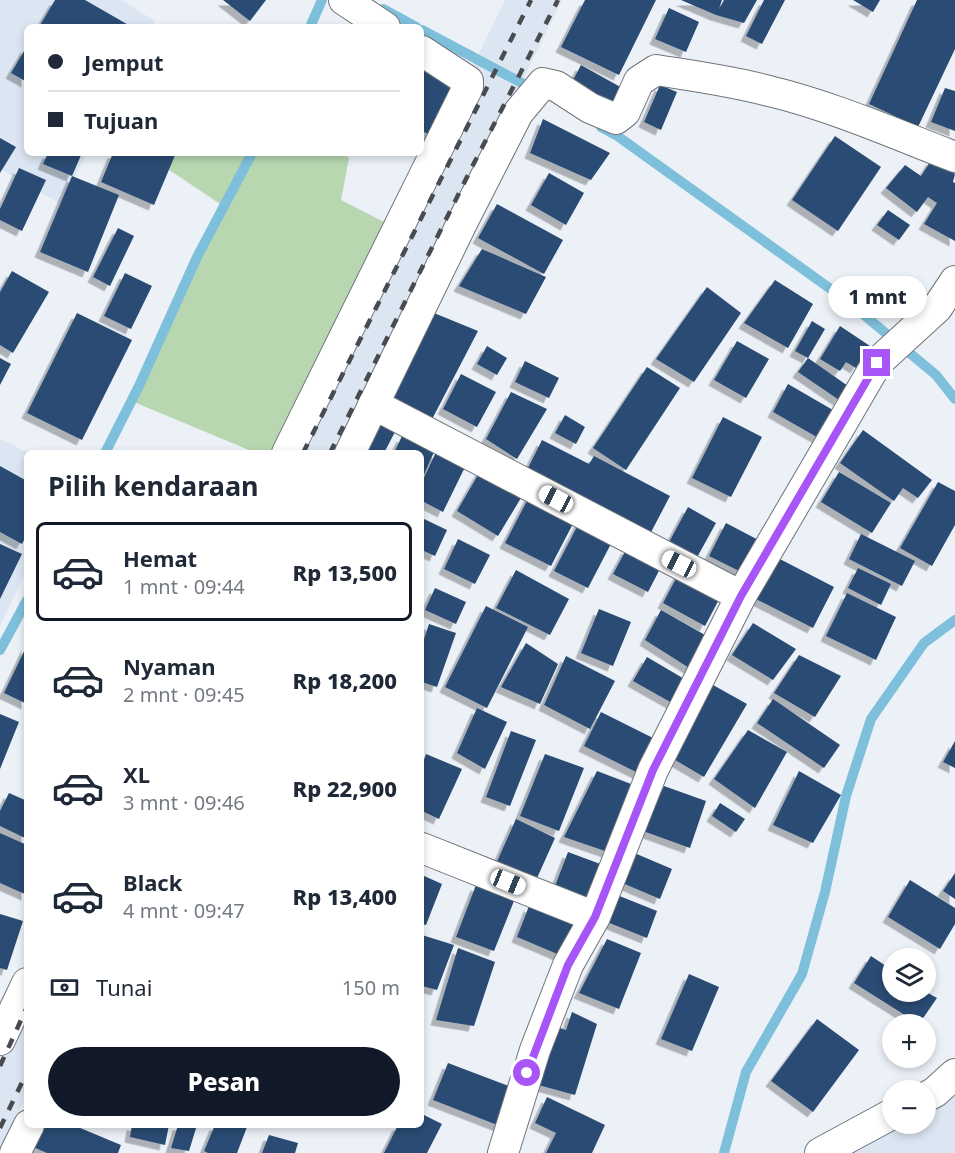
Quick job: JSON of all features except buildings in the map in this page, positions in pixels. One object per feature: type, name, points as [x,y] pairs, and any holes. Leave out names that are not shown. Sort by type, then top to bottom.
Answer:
[{"type":"street","points":[[344,0],[380,24]]},
{"type":"street","points":[[288,450],[468,87],[468,81],[424,52]]},
{"type":"street","points":[[351,450],[518,113],[543,83],[556,86],[590,108],[616,119],[625,112],[639,81],[656,70],[716,80],[770,91],[832,111],[955,157]]},
{"type":"street","points":[[503,1153],[535,1050],[568,965],[595,917],[653,770],[741,596],[877,363],[938,308],[955,281]]},
{"type":"street","points":[[373,404],[741,596]]},
{"type":"street","points":[[424,849],[595,917]]},
{"type":"street","points":[[0,1040],[24,989]]},
{"type":"street","points":[[936,1091],[955,1074]]},
{"type":"street","points":[[820,1153],[882,1119]]},
{"type":"street","points":[[15,1153],[27,1128]]},
{"type":"shaded area","points":[[0,0],[121,0],[155,21],[154,24],[24,24],[24,156],[85,156],[61,204],[0,169]]},
{"type":"shaded area","points":[[505,0],[562,0],[341,450],[285,450]]},
{"type":"shaded area","points":[[0,439],[24,450],[24,576],[0,626]]},
{"type":"shaded area","points":[[24,986],[24,1101],[0,1150],[0,1035]]},
{"type":"shaded area","points":[[955,1084],[955,1153],[856,1153],[887,1134],[936,1134],[936,1098]]},
{"type":"green space","points":[[148,156],[346,156],[349,158],[341,200],[394,227],[285,450],[249,450],[129,400],[223,206]]},
{"type":"waterway","points":[[311,24],[322,0]]},
{"type":"waterway","points":[[383,9],[410,24]]},
{"type":"waterway","points":[[424,31],[535,90]]},
{"type":"waterway","points":[[601,127],[616,135],[846,300],[936,375],[955,399]]},
{"type":"waterway","points":[[107,450],[139,386],[197,257],[250,156]]},
{"type":"waterway","points":[[0,650],[24,606]]},
{"type":"waterway","points":[[724,1153],[746,1072],[802,974],[825,892],[846,796],[871,719],[924,643],[955,620]]},
{"type":"railway","points":[[305,450],[531,0]]},
{"type":"railway","points":[[331,450],[558,0]]},
{"type":"railway","points":[[0,1066],[24,1014]]},
{"type":"railway","points":[[0,1128],[24,1078]]},
{"type":"route","points":[[527,1073],[568,965],[595,917],[653,770],[741,596],[877,363]]}]
